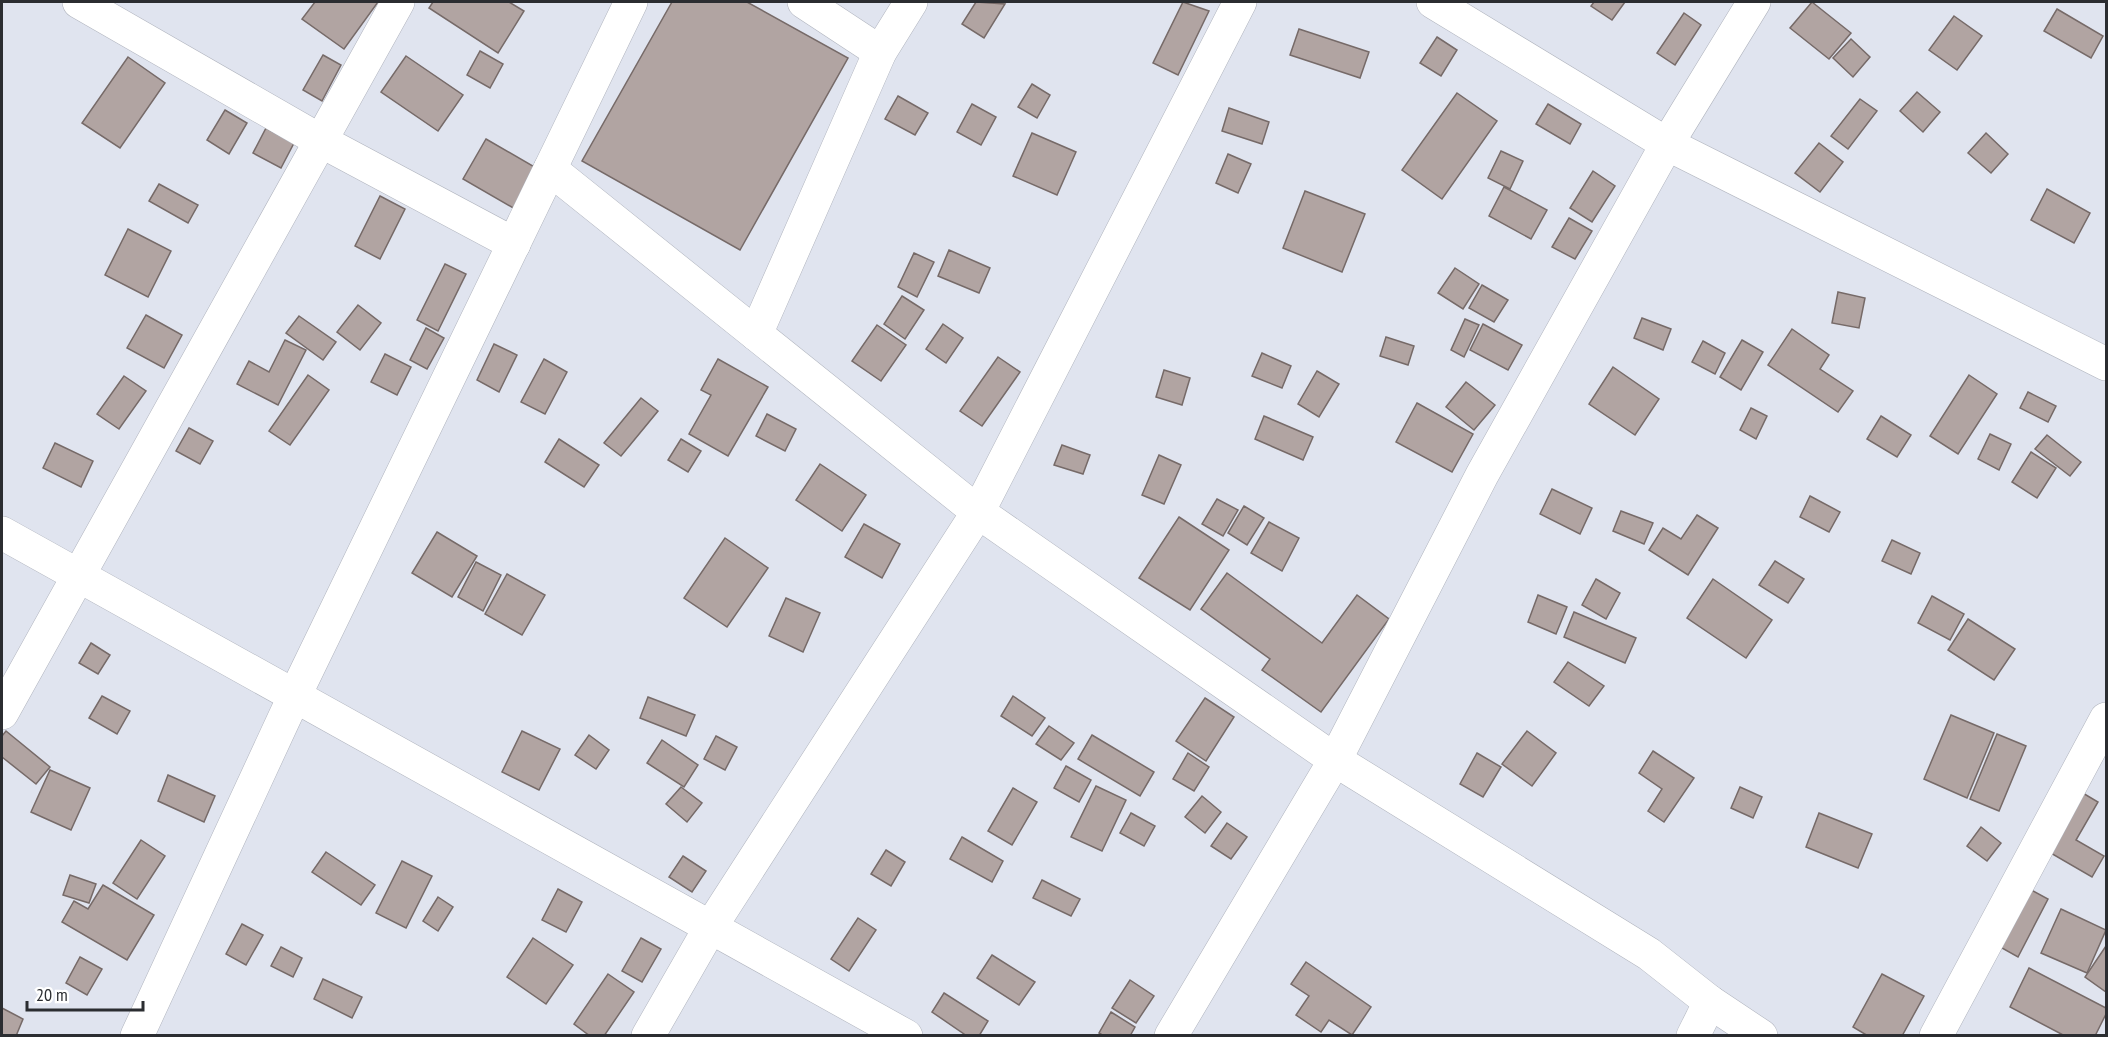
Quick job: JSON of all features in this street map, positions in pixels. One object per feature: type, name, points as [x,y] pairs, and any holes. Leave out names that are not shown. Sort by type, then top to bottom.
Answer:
[{"type":"street","points":[[79,2],[321,141],[514,244]]},
{"type":"street","points":[[2,713],[398,2]]},
{"type":"street","points":[[137,1035],[294,697],[631,2]]},
{"type":"street","points":[[804,2],[880,52]]},
{"type":"street","points":[[756,334],[880,52],[911,2]]},
{"type":"street","points":[[648,1035],[710,928],[978,512],[1240,2]]},
{"type":"street","points":[[1433,2],[1667,144],[2106,364]]},
{"type":"street","points":[[1171,1035],[1335,760],[1482,475],[1667,144],[1755,2]]},
{"type":"street","points":[[550,169],[978,512],[1335,760],[1649,954],[1710,1002],[1761,1035]]},
{"type":"street","points":[[2,533],[906,1035]]},
{"type":"street","points":[[1936,1035],[2106,719]]},
{"type":"street","points":[[1693,1035],[1710,1002]]},
{"type":"building","points":[[315,2],[378,2],[344,49],[302,19]]},
{"type":"building","points":[[433,2],[509,2],[524,11],[498,53],[429,8]]},
{"type":"building","points":[[672,2],[747,2],[848,58],[740,250],[582,161]]},
{"type":"building","points":[[976,2],[1005,4],[984,38],[962,24]]},
{"type":"building","points":[[1183,2],[1209,11],[1178,75],[1153,63]]},
{"type":"building","points":[[1594,2],[1625,2],[1612,20],[1591,6]]},
{"type":"building","points":[[1812,2],[1851,33],[1829,59],[1790,28]]},
{"type":"building","points":[[2057,9],[2103,36],[2091,58],[2044,31]]},
{"type":"building","points":[[1684,13],[1701,25],[1675,65],[1657,53]]},
{"type":"building","points":[[1954,16],[1982,36],[1957,70],[1929,50]]},
{"type":"building","points":[[1299,29],[1369,52],[1360,78],[1290,55]]},
{"type":"building","points":[[1437,37],[1457,50],[1441,76],[1420,63]]},
{"type":"building","points":[[1851,39],[1870,57],[1853,77],[1833,58]]},
{"type":"building","points":[[480,51],[503,64],[490,88],[467,75]]},
{"type":"building","points":[[323,55],[341,65],[322,101],[303,90]]},
{"type":"building","points":[[406,56],[463,95],[438,131],[381,92]]},
{"type":"building","points":[[128,57],[165,83],[120,148],[82,123]]},
{"type":"building","points":[[1032,84],[1050,95],[1037,118],[1018,107]]},
{"type":"building","points":[[1917,92],[1940,112],[1923,132],[1900,111]]},
{"type":"building","points":[[1457,93],[1497,121],[1442,199],[1402,170]]},
{"type":"building","points":[[898,96],[928,113],[915,135],[885,119]]},
{"type":"building","points":[[1860,99],[1877,111],[1848,149],[1831,136]]},
{"type":"building","points":[[972,104],[996,117],[981,145],[957,132]]},
{"type":"building","points":[[1548,104],[1581,124],[1570,144],[1536,124]]},
{"type":"building","points":[[1229,108],[1269,122],[1262,144],[1222,131]]},
{"type":"building","points":[[225,110],[247,123],[229,154],[207,140]]},
{"type":"building","points":[[266,128],[294,143],[281,168],[253,153]]},
{"type":"building","points":[[1032,133],[1076,152],[1057,195],[1013,176]]},
{"type":"building","points":[[1986,133],[2008,154],[1991,173],[1968,153]]},
{"type":"building","points":[[486,139],[538,169],[515,209],[463,179]]},
{"type":"building","points":[[1819,143],[1843,162],[1820,192],[1795,173]]},
{"type":"building","points":[[1501,151],[1523,161],[1510,189],[1488,178]]},
{"type":"building","points":[[1228,154],[1251,164],[1238,193],[1216,183]]},
{"type":"building","points":[[1593,171],[1615,186],[1592,222],[1570,208]]},
{"type":"building","points":[[159,184],[198,205],[188,223],[149,201]]},
{"type":"building","points":[[1504,187],[1547,210],[1531,239],[1489,216]]},
{"type":"building","points":[[2047,189],[2090,213],[2074,243],[2031,220]]},
{"type":"building","points":[[1305,191],[1365,214],[1342,272],[1283,248]]},
{"type":"building","points":[[380,196],[405,209],[380,259],[355,246]]},
{"type":"building","points":[[1569,218],[1592,231],[1575,259],[1552,247]]},
{"type":"building","points":[[128,229],[171,251],[148,297],[105,275]]},
{"type":"building","points":[[949,250],[990,268],[979,293],[938,276]]},
{"type":"building","points":[[914,253],[934,262],[917,297],[898,287]]},
{"type":"building","points":[[445,264],[466,274],[438,331],[417,320]]},
{"type":"building","points":[[1455,268],[1479,284],[1463,309],[1438,293]]},
{"type":"building","points":[[1482,285],[1508,300],[1494,322],[1469,308]]},
{"type":"building","points":[[1838,292],[1865,298],[1859,328],[1832,323]]},
{"type":"building","points":[[902,296],[924,310],[905,339],[884,324]]},
{"type":"building","points":[[358,305],[381,323],[360,350],[337,332]]},
{"type":"building","points":[[146,315],[182,335],[164,368],[127,348]]},
{"type":"building","points":[[299,316],[336,342],[323,360],[286,333]]},
{"type":"building","points":[[1642,318],[1671,329],[1663,350],[1634,338]]},
{"type":"building","points":[[1465,319],[1479,325],[1464,357],[1451,350]]},
{"type":"building","points":[[943,324],[963,338],[946,363],[926,349]]},
{"type":"building","points":[[1483,324],[1522,345],[1508,370],[1470,350]]},
{"type":"building","points":[[877,325],[906,345],[881,381],[852,361]]},
{"type":"building","points":[[426,328],[444,338],[427,369],[410,360]]},
{"type":"building","points":[[1792,329],[1829,355],[1820,369],[1853,391],[1838,412],[1768,365]]},
{"type":"building","points":[[1386,337],[1414,346],[1408,365],[1380,356]]},
{"type":"building","points":[[285,340],[306,350],[278,405],[237,384],[249,361],[269,372]]},
{"type":"building","points":[[1742,340],[1763,352],[1741,390],[1720,377]]},
{"type":"building","points":[[1703,341],[1725,353],[1715,374],[1692,362]]},
{"type":"building","points":[[494,344],[517,355],[499,392],[477,380]]},
{"type":"building","points":[[1262,353],[1291,366],[1282,388],[1252,376]]},
{"type":"building","points":[[385,354],[411,367],[397,395],[371,382]]},
{"type":"building","points":[[998,357],[1020,372],[982,426],[960,411]]},
{"type":"building","points":[[544,359],[567,372],[545,414],[521,402]]},
{"type":"building","points":[[718,359],[768,387],[728,456],[689,434],[711,395],[701,390]]},
{"type":"building","points":[[1613,367],[1659,399],[1635,435],[1589,404]]},
{"type":"building","points":[[1164,370],[1190,378],[1182,405],[1156,397]]},
{"type":"building","points":[[1317,371],[1339,384],[1319,417],[1298,404]]},
{"type":"building","points":[[308,375],[329,390],[290,445],[269,431]]},
{"type":"building","points":[[1969,375],[1997,394],[1958,454],[1930,436]]},
{"type":"building","points":[[124,376],[146,391],[119,429],[97,414]]},
{"type":"building","points":[[1466,382],[1495,405],[1474,430],[1446,407]]},
{"type":"building","points":[[2028,392],[2056,406],[2048,422],[2020,408]]},
{"type":"building","points":[[641,398],[658,411],[621,456],[604,443]]},
{"type":"building","points":[[1417,403],[1473,434],[1452,472],[1396,442]]},
{"type":"building","points":[[1751,408],[1767,416],[1756,439],[1740,430]]},
{"type":"building","points":[[767,414],[796,429],[785,451],[756,436]]},
{"type":"building","points":[[1264,416],[1313,437],[1303,460],[1255,439]]},
{"type":"building","points":[[1881,416],[1911,435],[1897,457],[1867,439]]},
{"type":"building","points":[[189,428],[213,441],[200,464],[176,451]]},
{"type":"building","points":[[1990,434],[2011,444],[1999,470],[1978,459]]},
{"type":"building","points":[[2047,435],[2081,462],[2070,476],[2035,449]]},
{"type":"building","points":[[559,439],[599,465],[584,487],[545,462]]},
{"type":"building","points":[[681,439],[701,451],[688,472],[668,460]]},
{"type":"building","points":[[55,443],[93,461],[81,487],[43,468]]},
{"type":"building","points":[[1062,445],[1090,455],[1083,474],[1054,465]]},
{"type":"building","points":[[2031,452],[2056,468],[2037,498],[2012,482]]},
{"type":"building","points":[[1159,455],[1181,465],[1164,504],[1142,495]]},
{"type":"building","points":[[820,464],[866,495],[842,531],[796,500]]},
{"type":"building","points":[[1552,489],[1592,508],[1580,534],[1540,514]]},
{"type":"building","points":[[1810,496],[1840,512],[1829,532],[1800,517]]},
{"type":"building","points":[[1217,499],[1238,510],[1223,536],[1202,524]]},
{"type":"building","points":[[1244,506],[1264,518],[1247,545],[1228,533]]},
{"type":"building","points":[[1621,511],[1653,523],[1644,544],[1613,531]]},
{"type":"building","points":[[1697,515],[1718,528],[1688,575],[1649,550],[1663,528],[1681,539]]},
{"type":"building","points":[[1179,517],[1229,550],[1190,610],[1139,578]]},
{"type":"building","points":[[1269,522],[1299,538],[1282,571],[1251,553]]},
{"type":"building","points":[[864,524],[900,544],[882,578],[845,557]]},
{"type":"building","points":[[437,532],[477,556],[452,597],[412,573]]},
{"type":"building","points":[[725,538],[768,568],[727,627],[684,598]]},
{"type":"building","points":[[1892,540],[1920,553],[1911,574],[1882,561]]},
{"type":"building","points":[[1775,561],[1804,579],[1788,603],[1759,585]]},
{"type":"building","points":[[476,562],[501,575],[483,611],[458,597]]},
{"type":"building","points":[[1227,573],[1322,643],[1357,595],[1389,619],[1321,712],[1262,670],[1270,659],[1201,609]]},
{"type":"building","points":[[507,574],[545,595],[522,635],[485,614]]},
{"type":"building","points":[[1596,579],[1620,593],[1606,619],[1582,605]]},
{"type":"building","points":[[1713,579],[1772,620],[1746,658],[1687,618]]},
{"type":"building","points":[[1538,595],[1567,607],[1556,634],[1528,622]]},
{"type":"building","points":[[1932,596],[1964,614],[1950,640],[1918,623]]},
{"type":"building","points":[[786,598],[820,613],[803,652],[769,636]]},
{"type":"building","points":[[1574,612],[1636,638],[1625,663],[1564,637]]},
{"type":"building","points":[[1968,619],[2015,649],[1994,680],[1948,650]]},
{"type":"building","points":[[91,643],[110,655],[98,674],[79,663]]},
{"type":"building","points":[[1568,662],[1604,686],[1589,706],[1554,682]]},
{"type":"building","points":[[102,696],[130,711],[117,734],[89,718]]},
{"type":"building","points":[[1013,696],[1045,718],[1032,736],[1001,716]]},
{"type":"building","points":[[648,697],[695,715],[686,736],[640,718]]},
{"type":"building","points":[[1205,698],[1234,717],[1206,761],[1176,741]]},
{"type":"building","points":[[1951,715],[1994,733],[1967,798],[1924,779]]},
{"type":"building","points":[[1049,726],[1074,743],[1061,760],[1036,744]]},
{"type":"building","points":[[6,731],[50,767],[36,784],[2,757],[2,736]]},
{"type":"building","points":[[522,731],[560,749],[539,790],[502,772]]},
{"type":"building","points":[[1527,731],[1556,753],[1532,786],[1502,764]]},
{"type":"building","points":[[1997,734],[2026,746],[1999,811],[1970,799]]},
{"type":"building","points":[[589,735],[609,750],[596,769],[575,755]]},
{"type":"building","points":[[1092,735],[1154,772],[1140,796],[1078,759]]},
{"type":"building","points":[[716,736],[737,747],[725,770],[704,759]]},
{"type":"building","points":[[662,740],[698,765],[684,787],[647,763]]},
{"type":"building","points":[[1653,751],[1694,778],[1664,822],[1648,811],[1662,789],[1639,773]]},
{"type":"building","points":[[1188,753],[1209,767],[1194,791],[1173,779]]},
{"type":"building","points":[[1477,753],[1501,767],[1483,797],[1460,784]]},
{"type":"building","points":[[1066,766],[1091,780],[1079,802],[1054,788]]},
{"type":"building","points":[[50,770],[90,788],[71,830],[31,812]]},
{"type":"building","points":[[168,775],[215,796],[204,822],[158,801]]},
{"type":"building","points":[[1096,786],[1126,800],[1102,851],[1071,837]]},
{"type":"building","points":[[681,787],[702,803],[687,822],[666,804]]},
{"type":"building","points":[[1740,787],[1762,797],[1753,818],[1731,808]]},
{"type":"building","points":[[1013,788],[1037,802],[1012,845],[988,831]]},
{"type":"building","points":[[2076,789],[2098,802],[2076,840],[2104,856],[2092,877],[2042,848]]},
{"type":"building","points":[[1202,796],[1221,812],[1205,833],[1185,817]]},
{"type":"building","points":[[1131,813],[1155,826],[1144,846],[1120,833]]},
{"type":"building","points":[[1819,813],[1872,834],[1858,868],[1806,847]]},
{"type":"building","points":[[1227,823],[1247,837],[1231,859],[1211,846]]},
{"type":"building","points":[[1981,827],[2001,843],[1987,861],[1967,846]]},
{"type":"building","points":[[962,837],[1003,861],[992,882],[950,859]]},
{"type":"building","points":[[141,840],[165,856],[137,899],[113,883]]},
{"type":"building","points":[[886,850],[905,862],[891,886],[871,874]]},
{"type":"building","points":[[326,852],[375,885],[361,905],[312,872]]},
{"type":"building","points":[[683,856],[706,871],[692,892],[669,877]]},
{"type":"building","points":[[402,861],[432,876],[406,928],[376,913]]},
{"type":"building","points":[[70,875],[96,884],[89,903],[63,895]]},
{"type":"building","points":[[1042,880],[1080,899],[1071,916],[1033,898]]},
{"type":"building","points":[[103,885],[154,915],[127,960],[62,922],[74,901],[88,909]]},
{"type":"building","points":[[2024,886],[2048,899],[2018,957],[1993,943]]},
{"type":"building","points":[[558,889],[582,902],[566,932],[542,920]]},
{"type":"building","points":[[438,897],[453,907],[438,931],[423,921]]},
{"type":"building","points":[[2061,909],[2106,930],[2087,973],[2041,953]]},
{"type":"building","points":[[858,918],[876,930],[849,971],[831,959]]},
{"type":"building","points":[[242,924],[263,935],[246,965],[226,954]]},
{"type":"building","points":[[533,938],[573,965],[546,1004],[507,977]]},
{"type":"building","points":[[641,938],[661,949],[642,982],[622,971]]},
{"type":"building","points":[[2106,946],[2106,992],[2085,977]]},
{"type":"building","points":[[281,947],[302,958],[293,977],[271,966]]},
{"type":"building","points":[[992,955],[1035,982],[1019,1005],[977,978]]},
{"type":"building","points":[[80,957],[102,969],[87,995],[66,983]]},
{"type":"building","points":[[1306,962],[1371,1007],[1352,1035],[1329,1020],[1321,1032],[1296,1015],[1309,996],[1291,984]]},
{"type":"building","points":[[2029,968],[2106,1008],[2106,1014],[2095,1036],[2065,1036],[2010,1007]]},
{"type":"building","points":[[608,974],[634,992],[604,1036],[590,1036],[574,1024]]},
{"type":"building","points":[[1882,974],[1924,996],[1902,1036],[1868,1036],[1853,1027]]},
{"type":"building","points":[[323,979],[362,997],[352,1018],[314,999]]},
{"type":"building","points":[[1130,980],[1154,996],[1136,1023],[1112,1008]]},
{"type":"building","points":[[944,993],[988,1021],[979,1036],[967,1036],[932,1012]]},
{"type":"building","points":[[2,1008],[23,1019],[16,1036],[2,1036]]},
{"type":"building","points":[[1111,1012],[1135,1027],[1130,1036],[1104,1036],[1099,1033]]}]
